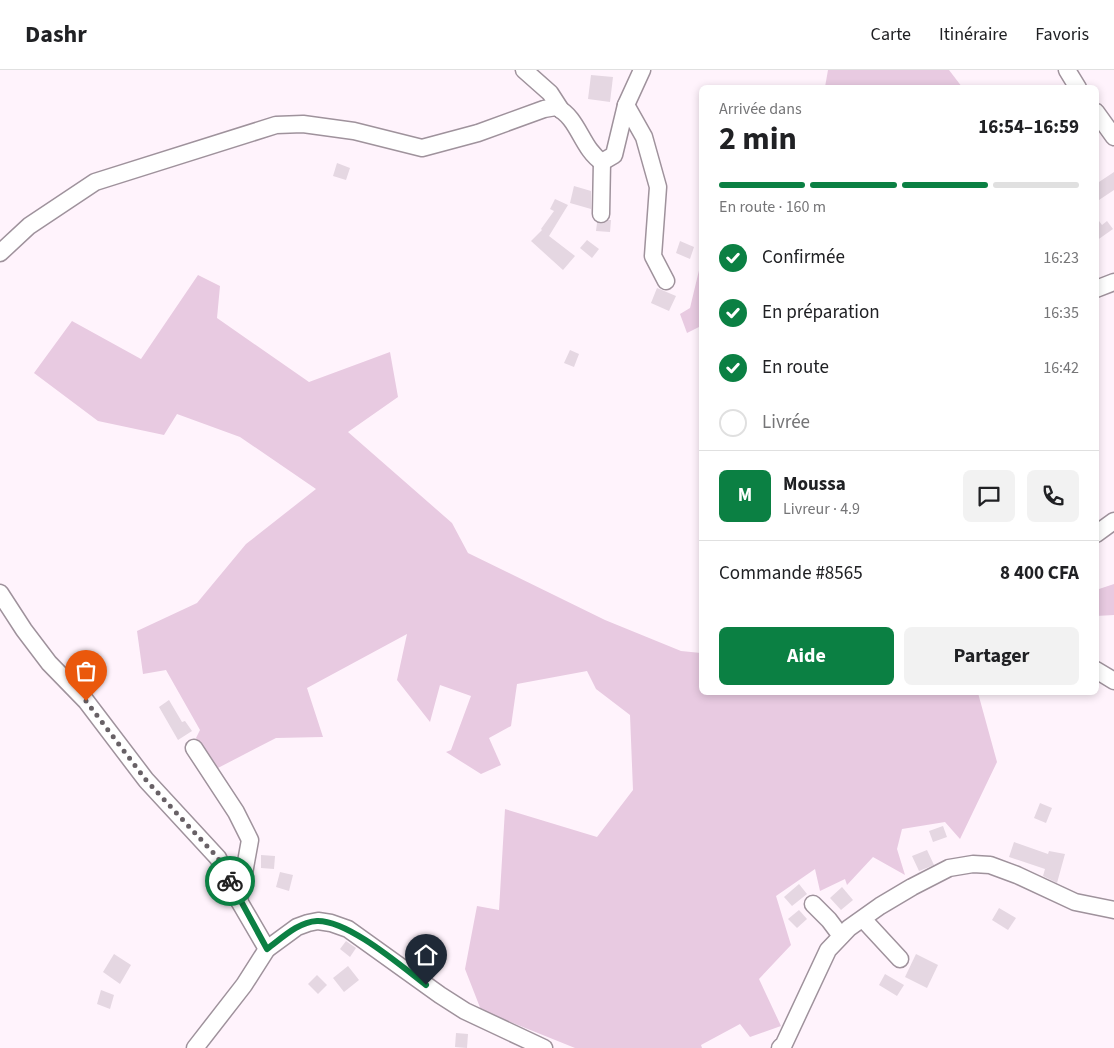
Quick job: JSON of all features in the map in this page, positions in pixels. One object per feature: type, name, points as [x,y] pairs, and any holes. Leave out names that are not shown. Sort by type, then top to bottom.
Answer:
[{"type":"street","points":[[524,70],[550,93],[561,110]]},
{"type":"street","points":[[602,162],[614,155],[626,105],[642,70]]},
{"type":"street","points":[[1067,70],[1076,85]]},
{"type":"street","points":[[626,105],[644,137],[658,187],[653,256],[666,281]]},
{"type":"street","points":[[0,253],[29,226],[94,182],[276,125],[303,124],[354,131],[422,148],[478,134],[544,109],[556,107],[568,115],[594,157],[602,162]]},
{"type":"street","points":[[1099,116],[1114,137]]},
{"type":"street","points":[[601,214],[602,162]]},
{"type":"street","points":[[1099,288],[1114,282]]},
{"type":"street","points":[[1099,532],[1114,521]]},
{"type":"street","points":[[0,593],[24,630],[49,663],[86,701],[146,780],[218,858],[239,901],[267,949]]},
{"type":"street","points":[[1099,672],[1114,681]]},
{"type":"street","points":[[194,748],[236,812],[250,840],[239,901]]},
{"type":"street","points":[[784,1047],[828,950],[849,928],[862,919],[949,868],[973,864],[990,865],[1017,875],[1075,902],[1114,910]]},
{"type":"street","points":[[812,904],[829,920],[841,936]]},
{"type":"street","points":[[862,919],[900,959]]},
{"type":"street","points":[[195,1048],[244,985],[267,949],[297,927],[318,921],[348,929],[465,1011],[544,1048]]},
{"type":"shaded area","points":[[828,70],[949,70],[960,85],[825,85]]},
{"type":"shaded area","points":[[699,270],[699,327],[687,333],[680,314],[690,308]]},
{"type":"shaded area","points":[[198,275],[220,286],[217,318],[309,382],[390,352],[398,397],[348,432],[452,523],[468,553],[605,620],[681,651],[699,653],[699,695],[979,695],[997,762],[960,839],[945,822],[902,829],[897,849],[905,875],[873,857],[847,885],[845,879],[820,891],[815,869],[776,896],[791,945],[759,979],[781,1026],[750,1037],[740,1024],[701,1045],[702,1048],[575,1048],[481,1010],[465,969],[477,906],[499,910],[505,809],[597,837],[633,790],[630,715],[596,689],[587,671],[517,684],[511,726],[489,738],[501,765],[481,774],[446,752],[451,750],[471,696],[440,685],[430,722],[397,680],[407,634],[307,688],[323,737],[276,738],[216,769],[196,738],[200,730],[166,670],[143,674],[137,631],[197,603],[246,544],[316,489],[240,437],[177,414],[164,435],[98,421],[34,373],[72,321],[141,359]]},
{"type":"shaded area","points":[[1114,584],[1114,615],[1099,616],[1099,589]]},
{"type":"building","points":[[591,75],[613,77],[610,102],[588,99]]},
{"type":"building","points":[[337,163],[350,168],[346,180],[333,176]]},
{"type":"building","points":[[1114,172],[1114,190],[1099,200],[1099,182]]},
{"type":"building","points":[[574,186],[591,191],[591,209],[570,203]]},
{"type":"building","points":[[555,199],[568,205],[549,236],[575,256],[563,270],[531,241],[542,230],[554,211],[550,209]]},
{"type":"building","points":[[611,220],[610,232],[596,231],[597,223],[601,224]]},
{"type":"building","points":[[1099,221],[1102,225],[1107,221],[1113,229],[1099,239]]},
{"type":"building","points":[[587,240],[599,249],[592,258],[580,248]]},
{"type":"building","points":[[680,241],[694,247],[690,259],[676,253]]},
{"type":"building","points":[[657,288],[676,296],[669,311],[651,303]]},
{"type":"building","points":[[570,350],[579,354],[574,367],[564,363]]},
{"type":"building","points":[[169,700],[182,722],[185,721],[192,731],[178,740],[159,707]]},
{"type":"building","points":[[1040,803],[1052,808],[1046,823],[1034,818]]},
{"type":"building","points":[[943,826],[947,837],[933,842],[929,831]]},
{"type":"building","points":[[1014,842],[1048,854],[1049,851],[1065,854],[1057,883],[1043,876],[1045,869],[1009,857]]},
{"type":"building","points":[[927,850],[934,865],[919,871],[912,856]]},
{"type":"building","points":[[261,855],[275,856],[274,869],[261,868]]},
{"type":"building","points":[[280,872],[293,875],[289,891],[276,887]]},
{"type":"building","points":[[799,884],[807,894],[792,906],[784,897]]},
{"type":"building","points":[[842,887],[853,900],[841,910],[830,898]]},
{"type":"building","points":[[999,908],[1016,918],[1008,930],[992,920]]},
{"type":"building","points":[[799,910],[807,919],[797,928],[788,919]]},
{"type":"building","points":[[346,941],[356,948],[350,957],[340,949]]},
{"type":"building","points":[[114,954],[131,965],[120,984],[103,972]]},
{"type":"building","points":[[916,954],[938,965],[927,988],[905,977]]},
{"type":"building","points":[[348,966],[359,980],[344,992],[333,978]]},
{"type":"building","points":[[885,974],[904,985],[897,996],[879,985]]},
{"type":"building","points":[[317,975],[327,985],[318,994],[308,984]]},
{"type":"building","points":[[101,990],[114,995],[110,1009],[97,1004]]},
{"type":"building","points":[[456,1033],[468,1034],[467,1048],[455,1047]]},
{"type":"way so far","points":[[86,701],[146,780],[218,858],[230,881]]},
{"type":"route","points":[[230,881],[239,901],[253,922],[267,949],[297,927],[318,921],[331,923],[348,929],[426,985]]}]
